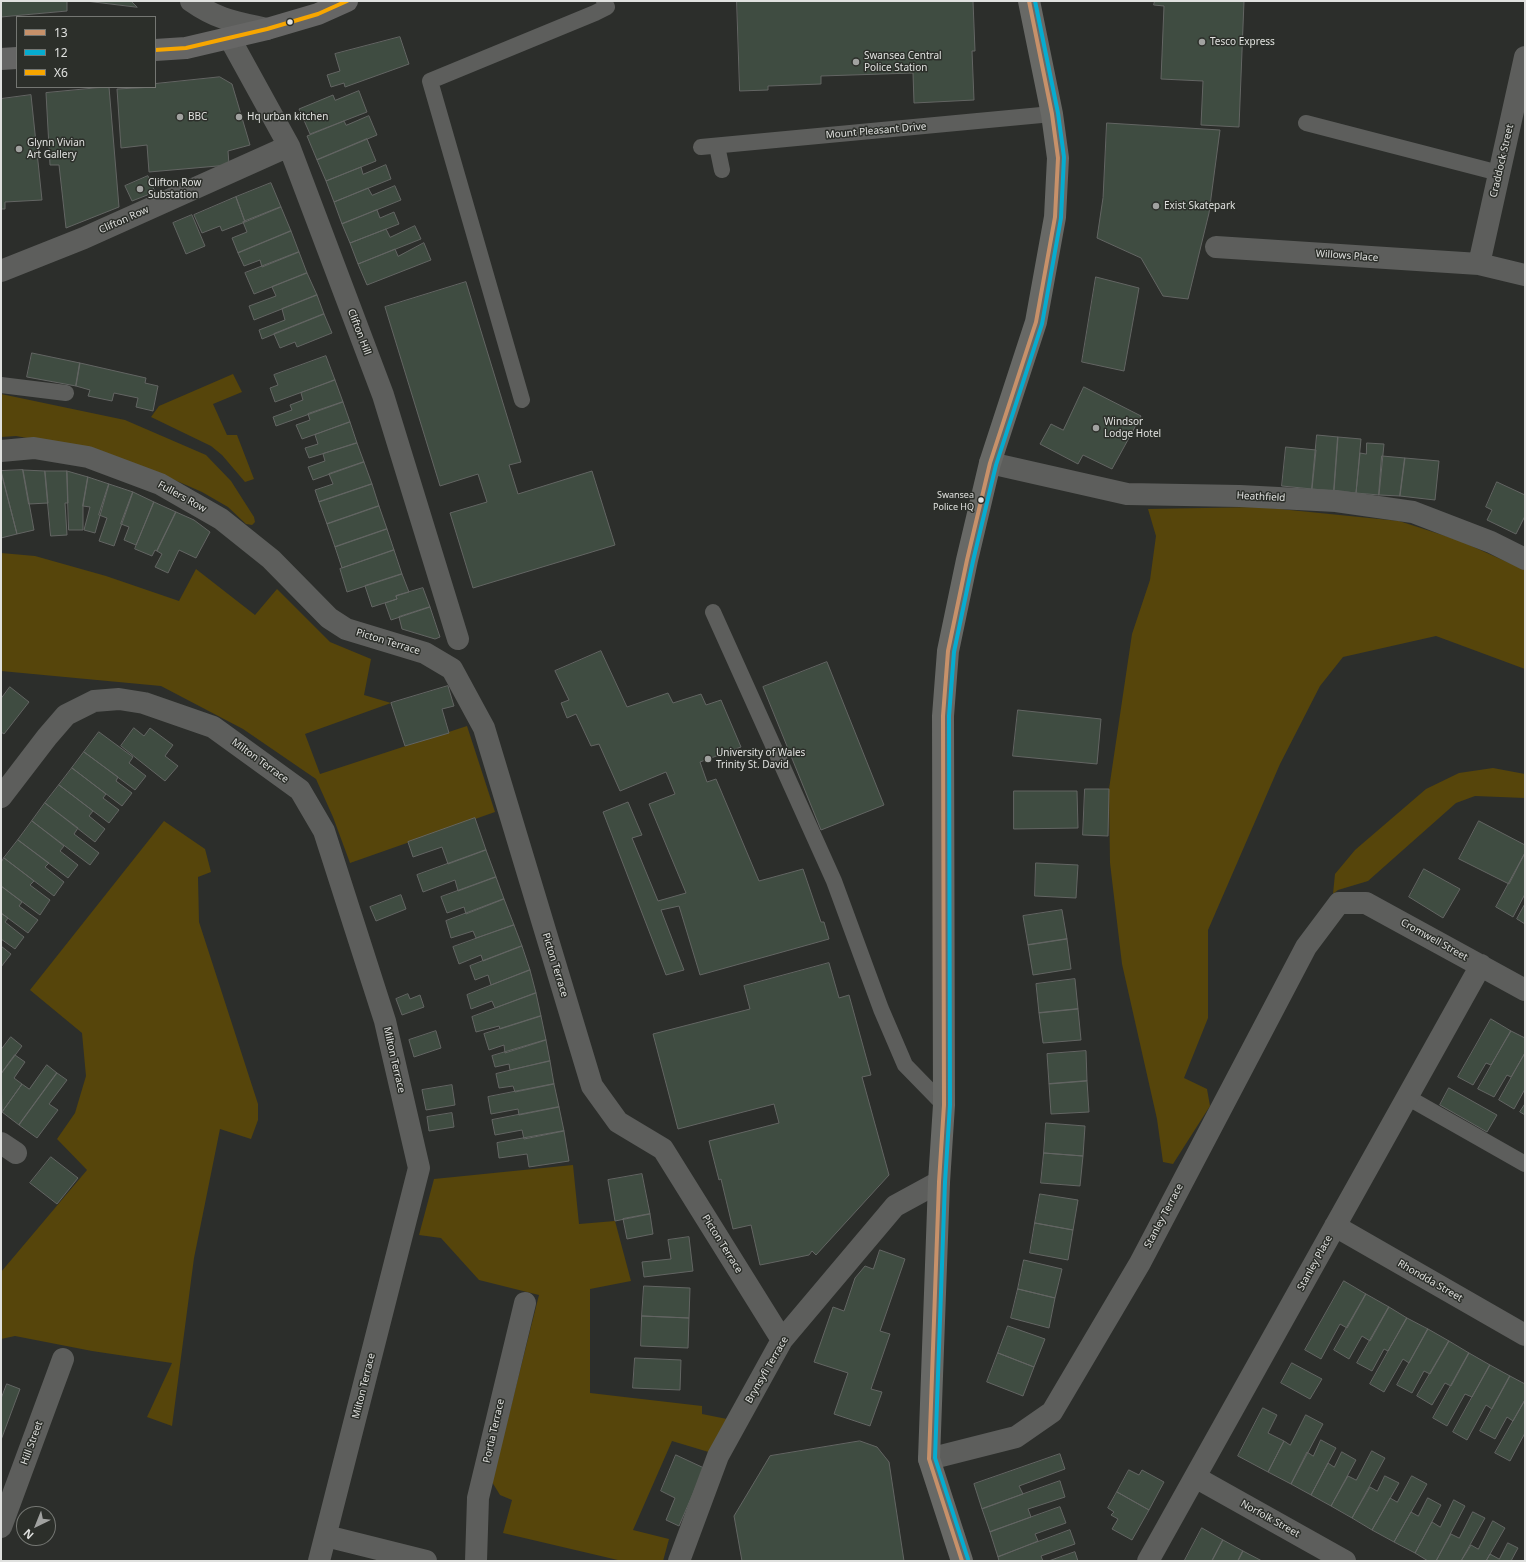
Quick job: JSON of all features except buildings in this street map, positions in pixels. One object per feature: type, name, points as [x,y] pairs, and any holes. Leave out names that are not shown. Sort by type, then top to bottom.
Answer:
[{"type":"main road","points":[[156,50],[186,48],[268,29],[318,14],[347,1]]},
{"type":"main road","points":[[1,59],[16,58]]},
{"type":"street","points":[[191,1],[209,13],[227,21],[268,29]]},
{"type":"street","points":[[962,1561],[928,1459],[931,1350],[944,1105],[944,716],[948,651],[967,560],[990,463],[1036,322],[1056,216],[1058,158],[1052,114],[1029,1]]},
{"type":"street","name":"Clifton Hill","points":[[229,37],[289,146],[383,395],[458,639]]},
{"type":"street","name":"Craddock Street","points":[[1479,264],[1525,57]]},
{"type":"street","name":"Clifton Row","points":[[1,271],[84,238],[289,146]]},
{"type":"street","name":"Willows Place","points":[[1216,247],[1479,264],[1525,275]]},
{"type":"street","name":"Fullers Row","points":[[1,451],[34,448],[88,457],[160,484],[221,519],[266,555],[329,618]]},
{"type":"street","name":"Heathfield","points":[[990,463],[1126,494],[1240,496],[1329,501],[1413,512],[1491,542],[1525,559]]},
{"type":"street","name":"Picton Terrace","points":[[329,618],[346,630],[425,653],[452,669],[484,728],[592,1086],[618,1122],[663,1149],[782,1340]]},
{"type":"street","name":"Milton Terrace","points":[[1,797],[47,737],[66,715],[94,701],[119,699],[144,703],[213,727],[300,790],[324,831],[385,1021],[419,1168],[319,1561]]},
{"type":"street","name":"Cromwell Street","points":[[1339,903],[1366,903],[1525,990]]},
{"type":"street","name":"Stanley Terrace","points":[[928,1459],[1016,1437],[1052,1412],[1140,1262],[1306,947],[1339,903]]},
{"type":"street","name":"Stanley Place","points":[[1148,1561],[1481,965]]},
{"type":"street","name":"Brynsyfi Terrace","points":[[679,1561],[718,1456],[782,1340],[894,1206],[939,1182]]},
{"type":"street","name":"Rhondda Street","points":[[1335,1226],[1525,1335]]},
{"type":"street","name":"Portia Terrace","points":[[476,1561],[478,1498],[525,1303]]},
{"type":"street","name":"Hill Street","points":[[1,1527],[8,1487],[63,1359]]},
{"type":"street","name":"Norfolk Street","points":[[1195,1477],[1345,1561]]},
{"type":"street","points":[[326,1536],[426,1561]]},
{"type":"lane","points":[[522,400],[430,81],[595,13],[607,7],[604,1]]},
{"type":"lane","name":"Mount Pleasant Drive","points":[[701,147],[1052,114]]},
{"type":"lane","points":[[1306,123],[1499,174]]},
{"type":"lane","points":[[717,146],[722,170]]},
{"type":"lane","points":[[1,385],[66,394]]},
{"type":"lane","points":[[713,612],[834,881],[881,1009],[905,1065],[944,1105]]},
{"type":"lane","points":[[1407,1097],[1525,1164]]},
{"type":"shaded area","points":[[233,374],[242,392],[213,404],[227,435],[237,435],[254,479],[245,482],[222,455],[211,446],[151,417],[159,406]]},
{"type":"shaded area","points":[[1,394],[125,420],[206,455],[231,481],[254,517],[255,522],[252,525],[246,524],[228,507],[202,492],[161,474],[72,446],[16,436],[1,437]]},
{"type":"shaded area","points":[[1260,507],[1399,521],[1458,540],[1525,570],[1525,669],[1436,636],[1343,657],[1320,686],[1280,764],[1208,930],[1208,1018],[1184,1078],[1207,1089],[1210,1106],[1173,1164],[1163,1162],[1157,1119],[1122,964],[1110,863],[1109,789],[1132,634],[1150,580],[1156,536],[1148,509]]},
{"type":"shaded area","points":[[1,553],[35,556],[106,576],[179,601],[196,569],[255,615],[277,589],[330,642],[371,659],[364,695],[391,703],[305,734],[320,774],[467,726],[495,812],[350,863],[333,817],[316,779],[243,729],[161,686],[1,671]]},
{"type":"shaded area","points":[[1493,768],[1525,774],[1525,798],[1475,796],[1456,803],[1368,881],[1338,890],[1333,894],[1335,874],[1355,850],[1426,789],[1459,773]]},
{"type":"shaded area","points":[[164,821],[205,849],[211,872],[198,877],[199,922],[258,1104],[258,1120],[251,1139],[220,1129],[194,1258],[172,1426],[147,1417],[172,1363],[92,1351],[15,1336],[1,1339],[1,1272],[87,1170],[57,1139],[75,1113],[86,1076],[82,1033],[30,990]]},
{"type":"shaded area","points":[[573,1165],[579,1224],[615,1221],[631,1281],[590,1289],[590,1393],[702,1406],[702,1414],[727,1419],[712,1453],[672,1441],[633,1530],[669,1539],[663,1561],[622,1561],[503,1533],[512,1500],[500,1495],[492,1482],[539,1295],[479,1280],[441,1238],[419,1235],[434,1179]]},
{"type":"transit line","name":"X6","points":[[156,50],[186,48],[267,29],[318,14],[347,1]]},
{"type":"transit line","name":"13","points":[[962,1561],[929,1459],[939,1182],[944,1105],[943,716],[948,651],[967,560],[990,463],[1036,322],[1055,217],[1058,158],[1052,114],[1029,1]]},
{"type":"transit line","name":"12","points":[[968,1559],[935,1458],[945,1182],[950,1105],[949,716],[954,652],[973,561],[996,465],[1042,324],[1061,218],[1064,157],[1058,113],[1035,1]]},
{"type":"place","name":"Tesco Express","points":[[1202,42]]},
{"type":"place","name":"Swansea Central Police Station","points":[[856,62]]},
{"type":"place","name":"BBC","points":[[180,117]]},
{"type":"place","name":"Hq urban kitchen","points":[[239,117]]},
{"type":"place","name":"Glynn Vivian Art Gallery","points":[[19,149]]},
{"type":"place","name":"Clifton Row Substation","points":[[140,189]]},
{"type":"place","name":"Exist Skatepark","points":[[1156,206]]},
{"type":"place","name":"Windsor Lodge Hotel","points":[[1096,428]]},
{"type":"place","name":"Swansea Police HQ","points":[[981,500]]},
{"type":"place","name":"University of Wales Trinity St. David","points":[[708,759]]}]
